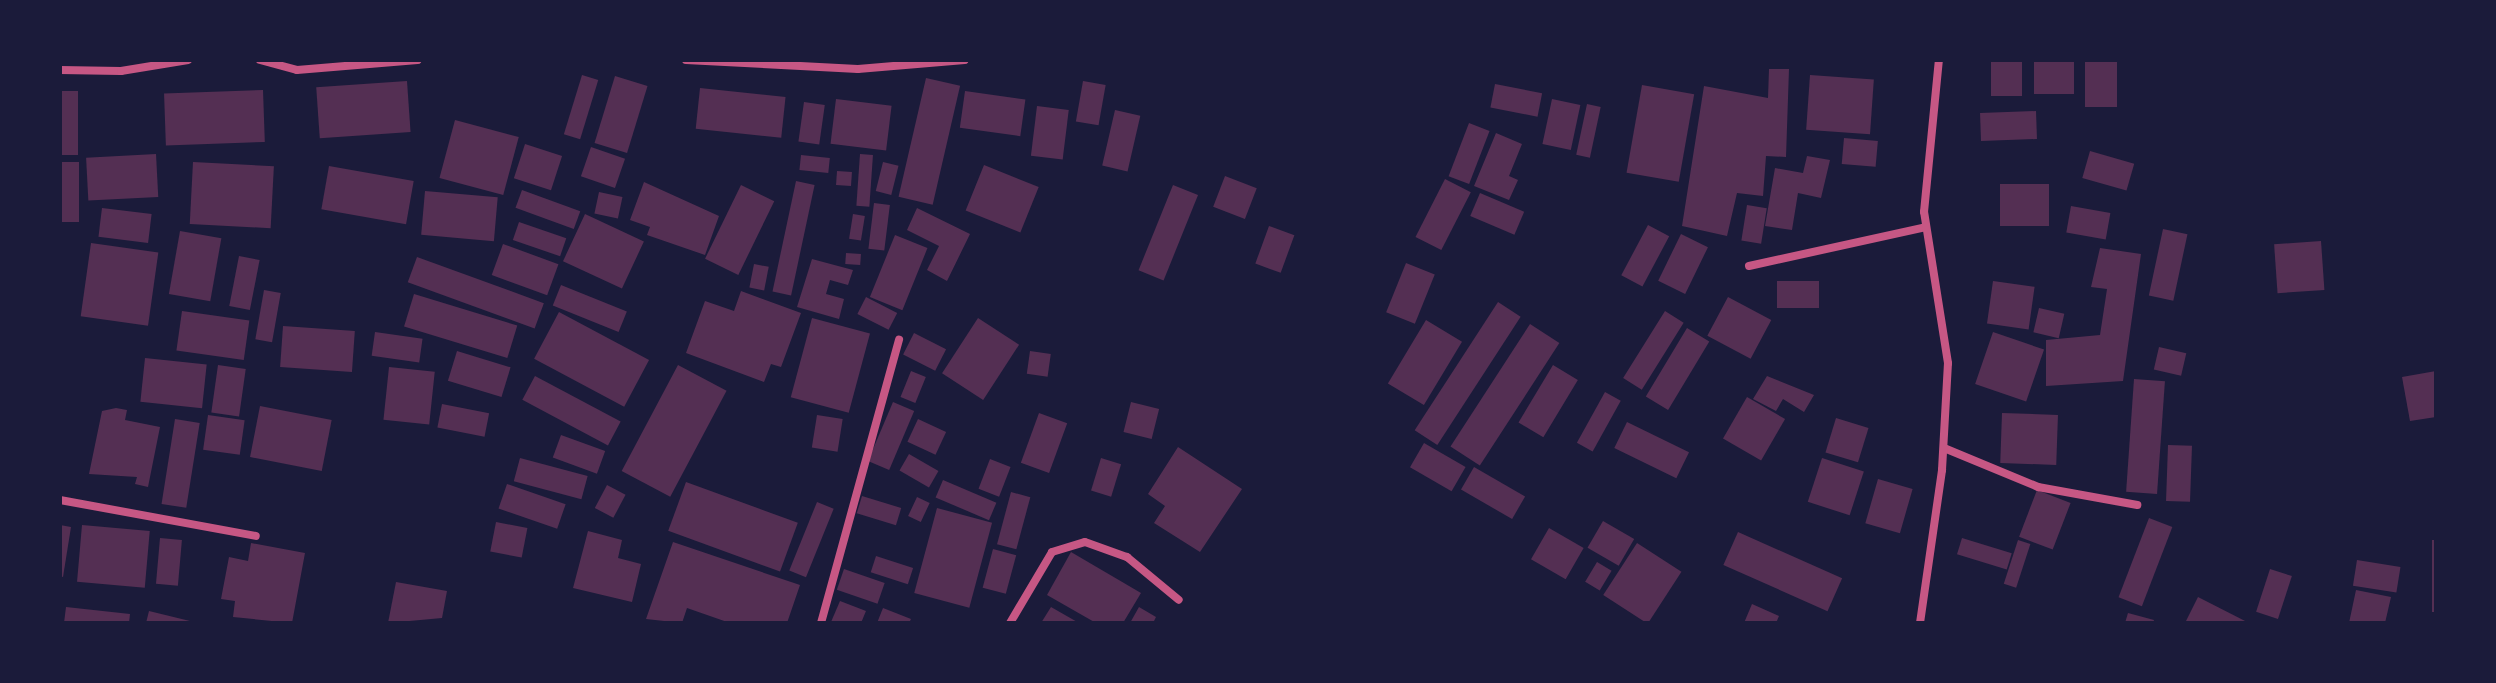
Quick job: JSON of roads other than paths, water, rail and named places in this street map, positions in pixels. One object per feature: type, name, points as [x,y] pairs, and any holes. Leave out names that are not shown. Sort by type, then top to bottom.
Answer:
[{"type":"street","points":[[60,70],[121,71],[188,60]]},
{"type":"street","points":[[260,60],[297,65],[418,60]]},
{"type":"street","points":[[686,60],[858,69],[965,60]]},
{"type":"street","points":[[1920,623],[1944,448],[1948,363],[1926,227],[1939,60]]},
{"type":"street","points":[[1749,266],[1926,227]]},
{"type":"street","points":[[821,623],[899,340]]},
{"type":"street","points":[[1944,448],[2038,487],[2137,505]]},
{"type":"street","points":[[60,500],[256,536]]},
{"type":"street","points":[[1010,623],[1052,552],[1085,542],[1127,557],[1179,600]]}]
